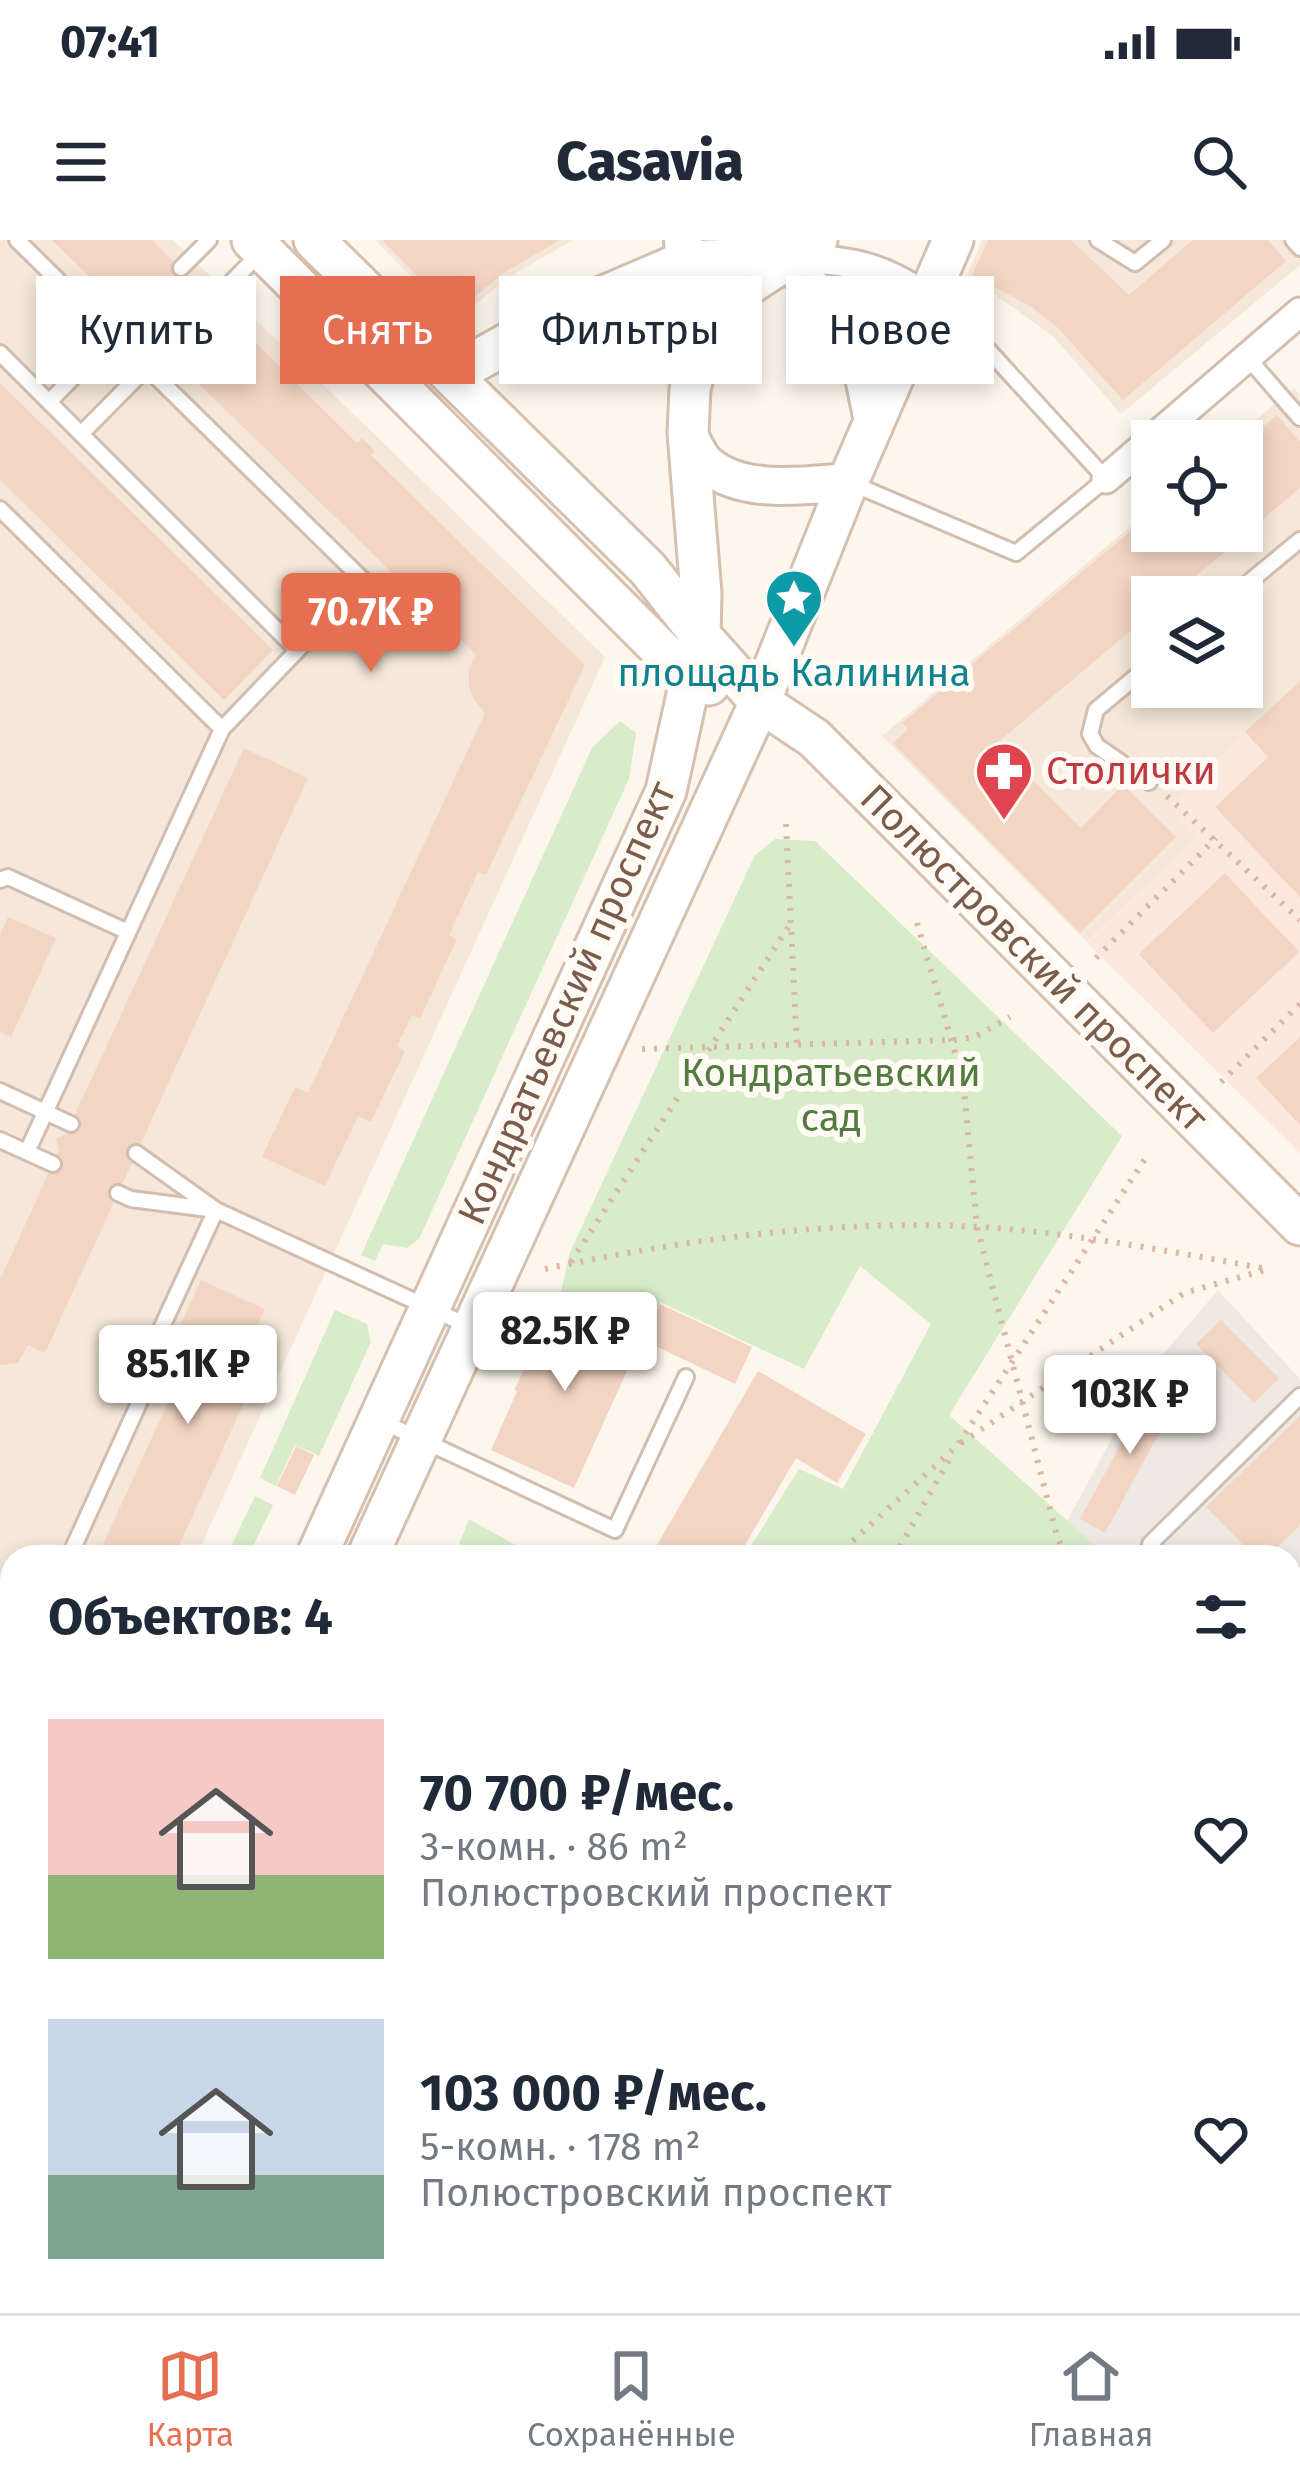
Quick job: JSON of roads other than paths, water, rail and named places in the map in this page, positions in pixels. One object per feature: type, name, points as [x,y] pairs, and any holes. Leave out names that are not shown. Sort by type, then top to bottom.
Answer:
[{"type":"main road","name":"Полюстровский проспект","points":[[314,240],[351,276]]},
{"type":"main road","points":[[937,276],[952,240]]},
{"type":"main road","name":"Полюстровский проспект","points":[[257,245],[691,680],[760,702]]},
{"type":"main road","points":[[475,362],[685,250],[792,246]]},
{"type":"main road","points":[[700,635],[688,434],[690,389],[702,340],[718,314],[792,246]]},
{"type":"main road","name":"Полюстровский проспект","points":[[461,384],[648,568],[760,702],[814,738],[1300,1225]]},
{"type":"main road","points":[[760,702],[892,384]]},
{"type":"main road","name":"Кондратьевский проспект","points":[[322,1545],[666,791],[700,635]]},
{"type":"main road","name":"Кондратьевский проспект","points":[[372,1545],[760,702]]},
{"type":"street","points":[[792,246],[895,276]]},
{"type":"street","points":[[792,246],[859,353],[874,425]]},
{"type":"street","points":[[685,250],[690,389]]},
{"type":"street","points":[[1106,479],[1300,312]]},
{"type":"street","points":[[688,434],[705,464],[730,479],[771,485],[848,482]]},
{"type":"lane","points":[[17,240],[53,276]]},
{"type":"lane","points":[[181,268],[209,240]]},
{"type":"lane","points":[[1098,240],[1135,263],[1162,240]]},
{"type":"lane","points":[[1293,240],[1300,248]]},
{"type":"lane","points":[[233,276],[257,245]]},
{"type":"lane","points":[[0,353],[297,650]]},
{"type":"lane","points":[[848,482],[1016,553],[1106,479],[994,356]]},
{"type":"lane","points":[[1248,358],[1300,418]]},
{"type":"lane","points":[[49,402],[67,384]]},
{"type":"lane","points":[[81,434],[131,384]]},
{"type":"lane","points":[[27,1152],[222,729],[364,581],[163,384]]},
{"type":"lane","points":[[0,509],[222,729]]},
{"type":"lane","points":[[1257,576],[1300,540]]},
{"type":"lane","points":[[1131,681],[1096,710],[1090,734],[1097,746],[1149,782]]},
{"type":"lane","points":[[0,880],[8,877],[128,932]]},
{"type":"lane","points":[[0,1091],[71,1124]]},
{"type":"lane","points":[[0,1139],[53,1164]]},
{"type":"lane","points":[[136,1153],[216,1210],[472,1328]]},
{"type":"lane","points":[[118,1193],[131,1199],[216,1210]]},
{"type":"lane","points":[[74,1545],[149,1381],[147,1359],[216,1210]]},
{"type":"lane","points":[[379,1420],[615,1530],[686,1377]]},
{"type":"lane","points":[[1151,1545],[1300,1396]]},
{"type":"place","name":"площадь Калинина","points":[[794,649]]},
{"type":"place","name":"Столички","points":[[1004,822]]},
{"type":"park label","name":"Кондратьевский сад","points":[[831,1096]]}]
